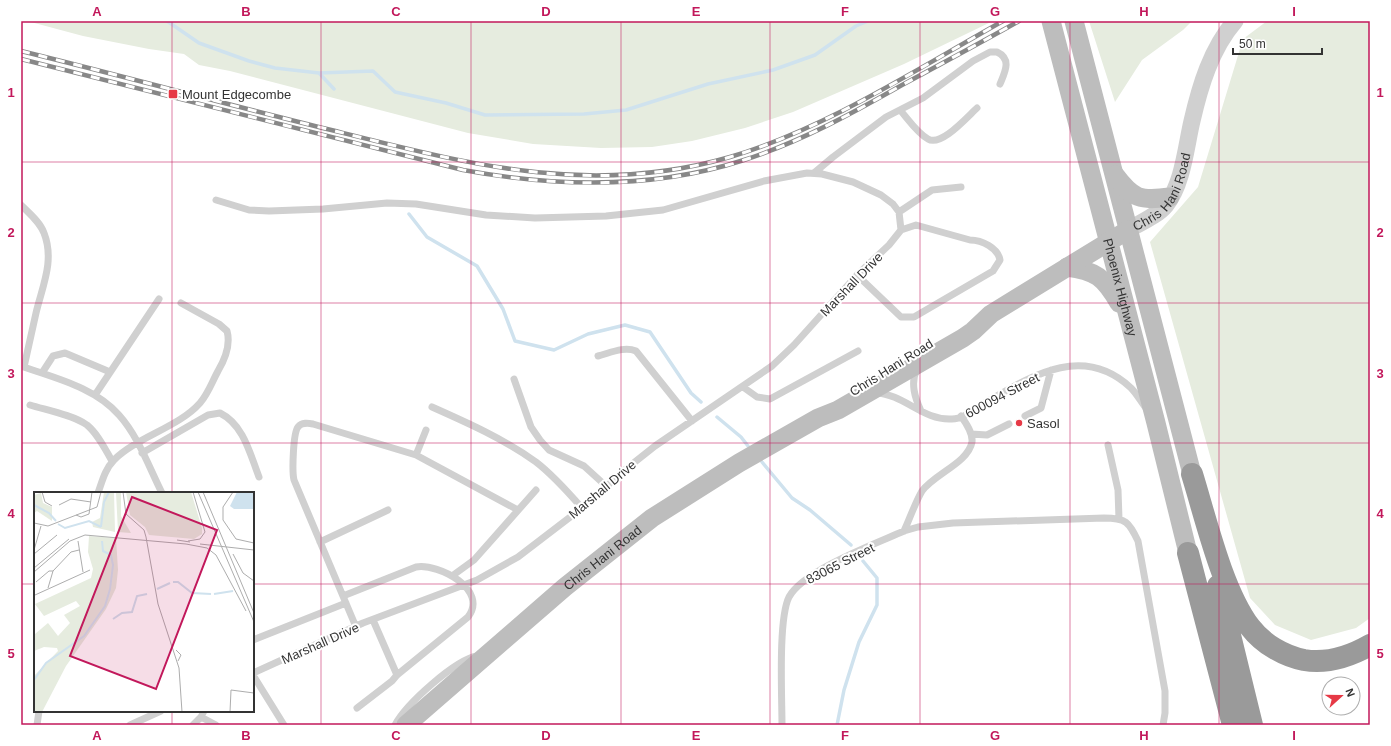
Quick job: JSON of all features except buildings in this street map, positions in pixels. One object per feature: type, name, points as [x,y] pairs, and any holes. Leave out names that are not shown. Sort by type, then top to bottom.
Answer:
[{"type":"highway","points":[[1192,474],[1234,601],[1251,628],[1269,645],[1291,657],[1315,662],[1338,660],[1358,652],[1370,645]]},
{"type":"highway","points":[[1192,474],[1252,725]]},
{"type":"highway","points":[[1188,553],[1218,699],[1220,725]]},
{"type":"highway","points":[[1188,553],[1233,725]]},
{"type":"main road","name":"Phoenix Highway","points":[[1075,25],[1192,474]]},
{"type":"main road","name":"Phoenix Highway","points":[[1053,29],[1156,423],[1188,553]]},
{"type":"main road","points":[[1113,172],[1125,188],[1138,198],[1153,200],[1170,197]]},
{"type":"main road","name":"Chris Hani Road","points":[[406,725],[576,578],[652,518],[739,463],[818,418],[838,410],[869,393],[973,331],[992,314],[1128,230]]},
{"type":"main road","points":[[1067,268],[1086,270],[1103,279],[1128,316]]},
{"type":"main road","name":"Chris Hani Road","points":[[818,418],[834,402],[956,326],[992,314]]},
{"type":"street","name":"Chris Hani Road","points":[[1128,230],[1166,205],[1183,165],[1192,121],[1206,73],[1218,46],[1235,21]]},
{"type":"lane","points":[[814,173],[886,117],[923,98],[973,61],[990,52],[997,52],[1006,59],[1007,67],[1000,84]]},
{"type":"lane","points":[[900,110],[922,136],[929,140],[939,141],[947,136],[977,108]]},
{"type":"lane","points":[[216,200],[249,210],[269,211],[323,209],[387,203],[416,204],[486,215],[535,218],[606,216],[663,210],[771,179],[798,173],[814,173],[853,182],[881,195],[893,204],[899,212],[901,230],[916,225],[970,240],[979,240],[995,250],[1000,260],[993,271],[914,317],[901,317],[857,275]]},
{"type":"lane","points":[[899,212],[932,190],[961,187]]},
{"type":"lane","points":[[21,205],[34,218],[44,232],[48,257],[46,282],[36,312],[22,366],[80,387],[95,395],[120,415],[137,443],[162,492]]},
{"type":"lane","name":"Marshall Drive","points":[[254,674],[356,627],[464,585],[518,557],[582,508],[606,486],[655,446],[772,366],[794,345],[857,275],[889,245],[901,230]]},
{"type":"lane","points":[[95,395],[159,299]]},
{"type":"lane","points":[[98,492],[106,471],[112,461],[137,443],[186,415],[200,404],[224,361],[228,344],[227,331],[219,324],[181,303]]},
{"type":"lane","points":[[598,356],[630,348],[636,351],[692,421]]},
{"type":"lane","points":[[743,387],[757,397],[770,399],[782,394],[858,351]]},
{"type":"lane","points":[[42,373],[53,356],[65,352],[110,372]]},
{"type":"lane","points":[[920,362],[916,371],[914,387],[916,399],[922,411]]},
{"type":"lane","name":"600094 Street","points":[[869,393],[888,394],[922,411],[930,417],[954,420],[1031,378],[1068,365],[1084,365],[1114,374],[1133,389],[1156,423]]},
{"type":"lane","points":[[1025,416],[1042,408],[1051,370]]},
{"type":"lane","points":[[514,379],[531,427],[540,440],[550,450],[584,466],[606,486]]},
{"type":"lane","points":[[30,405],[76,420],[86,425],[95,434],[112,461]]},
{"type":"lane","points":[[432,407],[481,429],[537,462],[582,508]]},
{"type":"lane","points":[[142,453],[208,415],[220,413],[234,423],[243,437],[259,477]]},
{"type":"lane","points":[[904,531],[922,491],[931,481],[964,455],[972,441],[971,434],[961,416]]},
{"type":"lane","points":[[356,627],[292,473],[298,427],[301,424],[313,424],[416,455],[518,510]]},
{"type":"lane","points":[[971,434],[987,435],[1009,424]]},
{"type":"lane","points":[[416,455],[426,430]]},
{"type":"lane","points":[[1108,445],[1118,490],[1119,519],[1129,524],[1138,541],[1165,691],[1165,713],[1163,725]]},
{"type":"lane","points":[[452,576],[474,560],[536,490]]},
{"type":"lane","points":[[320,542],[388,510]]},
{"type":"lane","name":"83065 Street","points":[[782,725],[783,619],[789,598],[802,582],[818,572],[904,531],[918,527],[953,524],[1119,519]]},
{"type":"lane","points":[[254,640],[416,567],[432,567],[452,576],[464,585],[473,601],[473,611],[468,617],[397,675],[392,681],[357,708]]},
{"type":"lane","points":[[373,620],[397,675]]},
{"type":"lane","points":[[395,725],[400,717],[421,694],[462,661],[488,654]]},
{"type":"lane","points":[[254,676],[284,725]]},
{"type":"lane","points":[[37,725],[39,712]]},
{"type":"lane","points":[[130,725],[160,712]]},
{"type":"lane","points":[[193,725],[202,714],[216,725]]},
{"type":"shaded area","points":[[27,21],[993,21],[904,64],[793,112],[745,128],[692,141],[652,147],[601,148],[533,144],[468,133],[230,71],[199,65],[184,54],[149,49],[83,36]]},
{"type":"shaded area","points":[[1089,21],[1192,21],[1183,30],[1142,60],[1115,102]]},
{"type":"shaded area","points":[[1267,21],[1370,21],[1370,618],[1356,628],[1311,640],[1275,625],[1250,598],[1150,242],[1198,187],[1243,39]]},
{"type":"waterway","points":[[167,21],[199,43],[249,61],[275,68],[319,73],[373,71],[395,92],[446,103],[485,115],[584,114],[626,110],[708,84],[773,70],[815,55],[856,26],[868,21]]},
{"type":"waterway","points":[[319,73],[334,89]]},
{"type":"waterway","points":[[409,214],[427,237],[477,266],[503,309],[515,341],[554,350],[588,334],[625,325],[650,332],[691,393],[701,402]]},
{"type":"waterway","points":[[717,417],[741,437],[748,446]]},
{"type":"waterway","points":[[762,462],[792,498],[810,510],[851,545]]},
{"type":"waterway","points":[[837,725],[844,690],[859,642],[877,605],[877,578],[863,561]]},
{"type":"railway","points":[[21,51],[378,142],[478,164],[527,171],[576,175],[627,175],[678,169],[730,157],[801,131],[904,78],[1003,21]]},
{"type":"railway","points":[[21,59],[463,170],[533,180],[604,183],[674,177],[709,170],[765,153],[844,117],[1019,21]]},
{"type":"place","name":"Mount Edgecombe","points":[[173,94]]},
{"type":"place","name":"Sasol","points":[[1019,423]]}]
